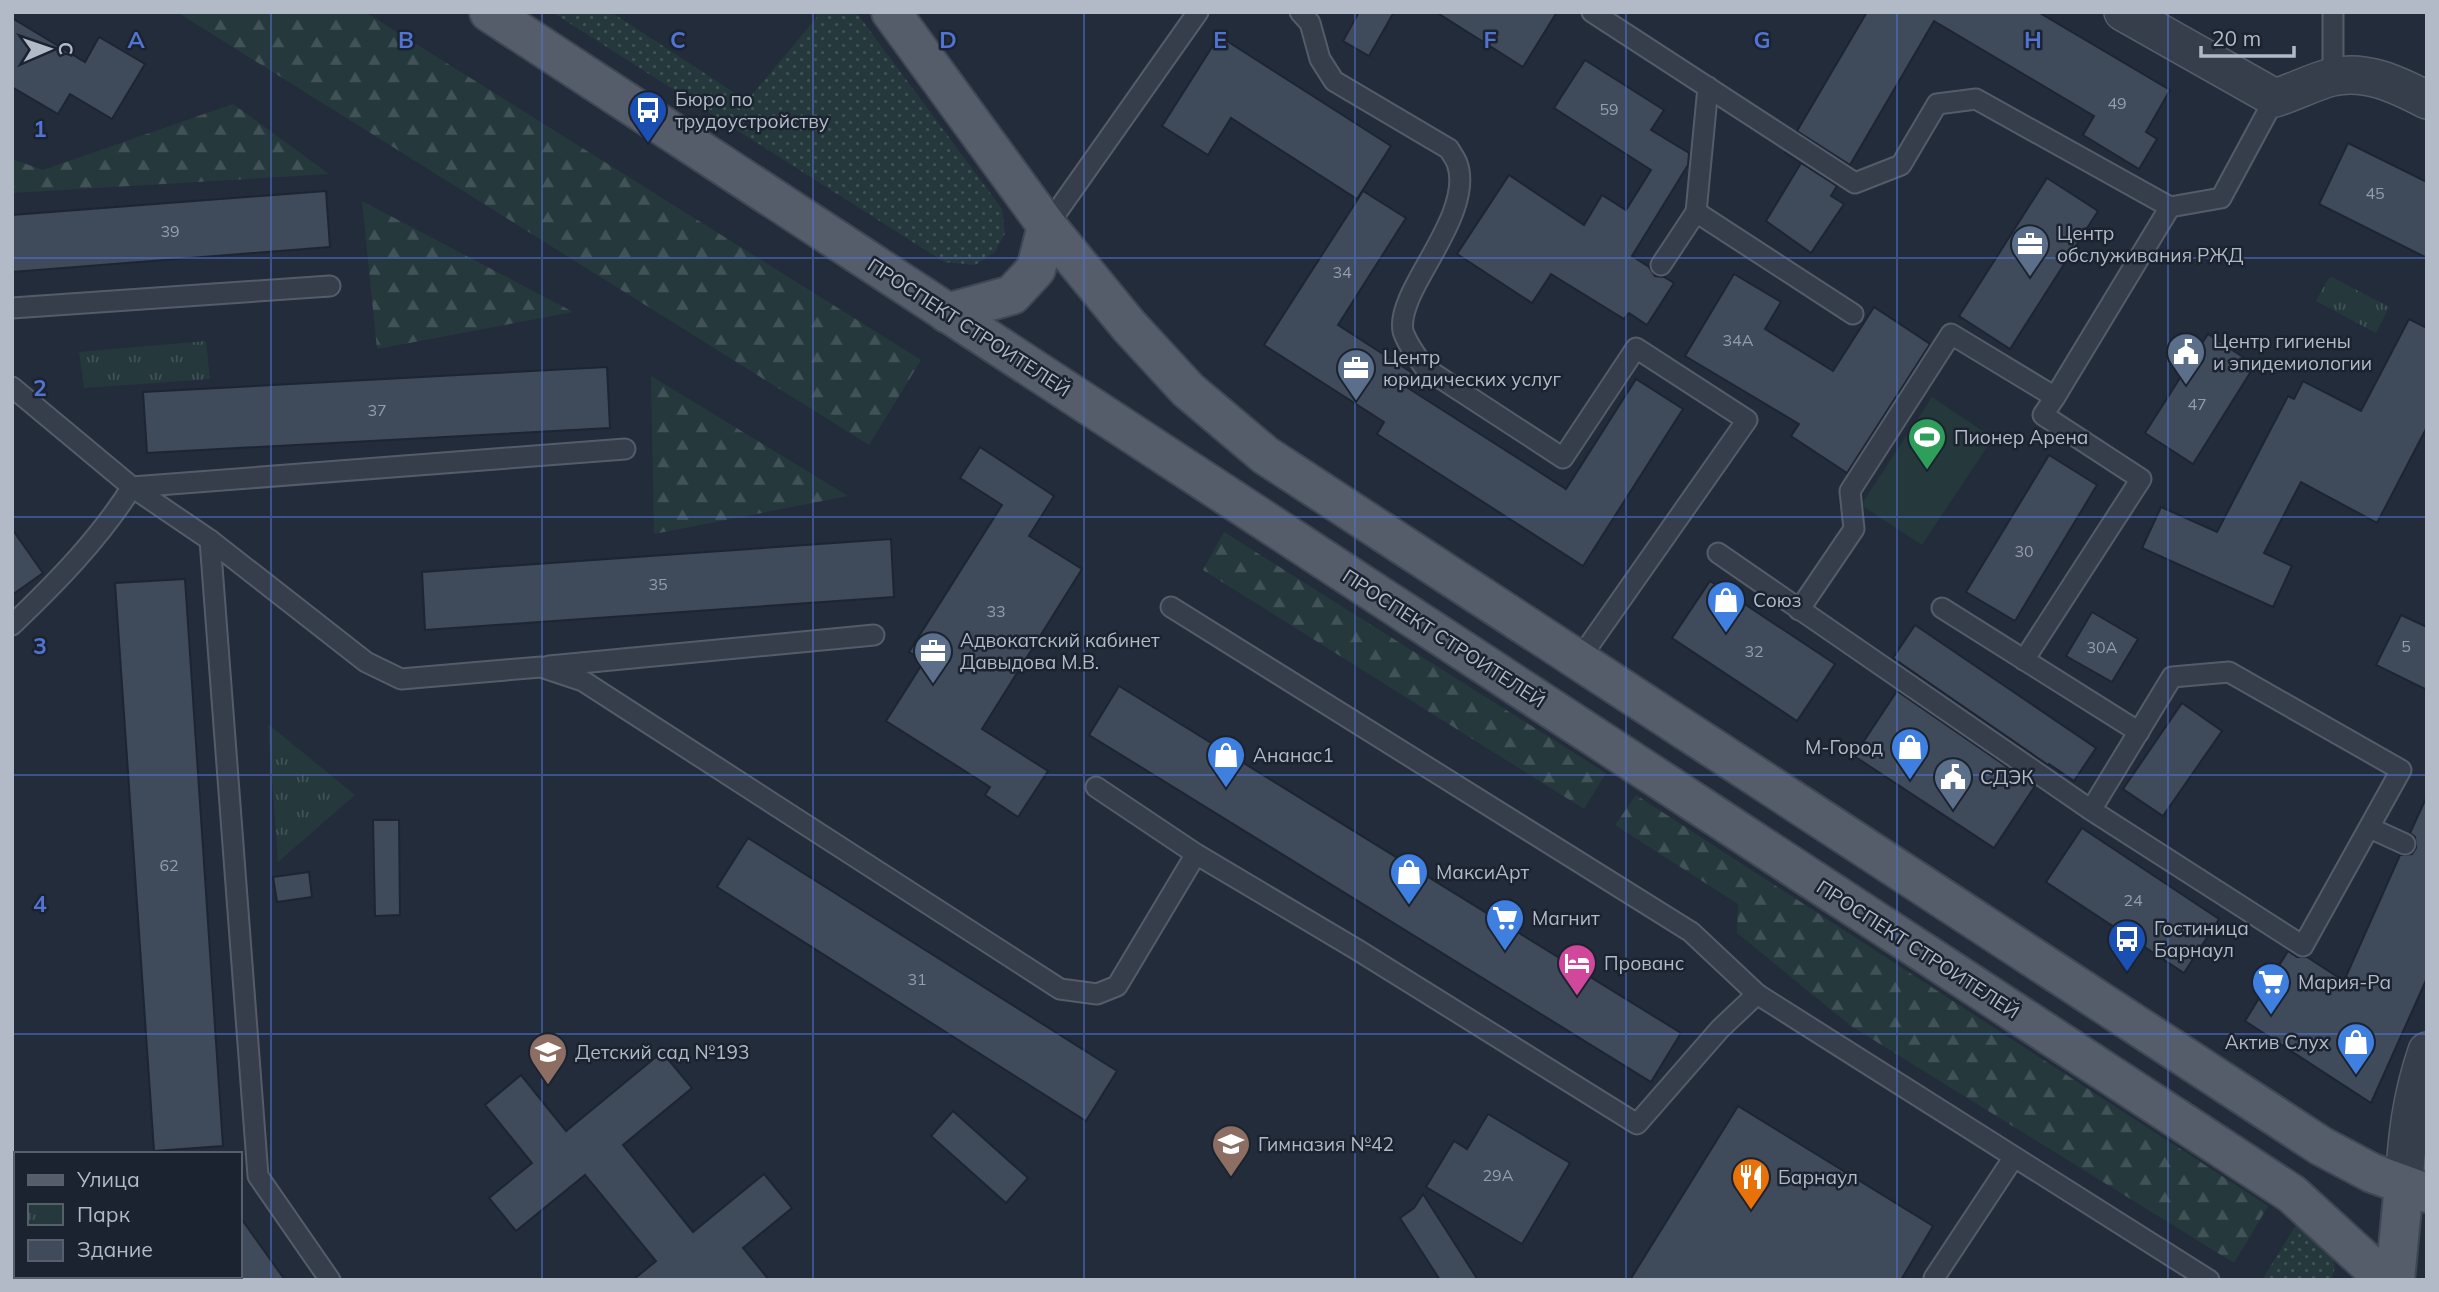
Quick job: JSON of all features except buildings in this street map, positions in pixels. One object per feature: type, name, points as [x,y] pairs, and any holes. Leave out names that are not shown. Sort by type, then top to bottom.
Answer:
[{"type":"main road","name":"ПРОСПЕКТ СТРОИТЕЛЕЙ","points":[[488,12],[2292,1194],[2386,1280]]},
{"type":"main road","points":[[891,12],[1047,226],[1129,326],[1188,390],[1265,455],[2321,1146],[2372,1173],[2416,1189],[2395,1280]]},
{"type":"main road","points":[[947,313],[1012,295],[1036,269],[1047,226]]},
{"type":"street","points":[[2123,12],[2275,98],[2333,77],[2366,75],[2427,100]]},
{"type":"street","points":[[2416,1189],[2407,1138],[2413,1100],[2427,1051]]},
{"type":"lane","points":[[1047,226],[1198,12]]},
{"type":"lane","points":[[1300,12],[1310,23],[1320,59],[1334,81],[1449,149],[1457,164],[1460,186],[1452,215],[1415,285],[1404,312],[1403,329],[1414,353],[1425,368],[1563,458],[1636,348],[1747,420],[1578,661]]},
{"type":"lane","points":[[1591,12],[1855,183],[1901,165],[1937,104],[1976,99],[2170,207],[2221,198],[2275,98]]},
{"type":"lane","points":[[2333,12],[2333,77]]},
{"type":"lane","points":[[1661,265],[1696,212],[1709,87]]},
{"type":"lane","points":[[2024,660],[2141,479],[2043,415],[2170,207]]},
{"type":"lane","points":[[1696,212],[1853,314]]},
{"type":"lane","points":[[12,308],[330,286]]},
{"type":"lane","points":[[1799,610],[1854,529],[1850,491],[1951,334],[2055,397]]},
{"type":"lane","points":[[12,387],[132,487],[210,540],[366,662],[401,679],[874,635]]},
{"type":"lane","points":[[132,487],[625,449]]},
{"type":"lane","points":[[12,625],[82,555],[114,516],[132,487]]},
{"type":"lane","points":[[210,540],[258,1176],[330,1280]]},
{"type":"lane","points":[[1718,553],[2091,810],[2303,946],[2401,770],[2229,672],[2172,677],[2091,810]]},
{"type":"lane","points":[[1171,607],[1691,932],[1757,994],[2209,1280]]},
{"type":"lane","points":[[1942,608],[2139,732]]},
{"type":"lane","points":[[541,667],[583,681],[1060,989],[1097,994],[1117,986],[1196,854]]},
{"type":"lane","points":[[1097,787],[1196,854],[1368,956],[1637,1124],[1720,1029],[1757,994]]},
{"type":"lane","points":[[2370,828],[2405,844]]},
{"type":"lane","points":[[1934,1278],[2014,1157]]},
{"type":"green space","points":[[177,12],[365,12],[921,360],[869,445]]},
{"type":"green space","points":[[552,12],[611,12],[747,101],[817,17],[814,12],[856,12],[1002,209],[1005,233],[995,252],[975,265],[944,262]]},
{"type":"green space","points":[[233,104],[329,174],[12,193],[12,159],[43,170]]},
{"type":"green space","points":[[362,201],[573,312],[377,349]]},
{"type":"green space","points":[[2332,277],[2389,307],[2376,333],[2316,301],[2328,279]]},
{"type":"green space","points":[[206,341],[210,379],[84,388],[79,352]]},
{"type":"green space","points":[[651,376],[848,496],[654,534]]},
{"type":"green space","name":"Пионер Арена","points":[[1932,397],[1993,438],[1922,545],[1861,505]]},
{"type":"green space","points":[[1224,532],[1606,773],[1584,809],[1203,570]]},
{"type":"green space","points":[[268,724],[355,795],[278,862]]},
{"type":"green space","points":[[1636,795],[2268,1206],[2234,1263],[1851,1026],[1737,933],[1738,904],[1615,825]]},
{"type":"green space","points":[[2296,1225],[2332,1254],[2335,1268],[2331,1280],[2262,1280]]},
{"type":"place","name":"Бюро по трудоустройству","points":[[648,144]]},
{"type":"place","name":"Центр обслуживания РЖД","points":[[2030,278]]},
{"type":"place","name":"Центр гигиены и эпидемиологии","points":[[2186,386]]},
{"type":"place","name":"Центр юридических услуг","points":[[1356,402]]},
{"type":"place","name":"Пионер Арена","points":[[1927,471]]},
{"type":"place","name":"Союз","points":[[1726,634]]},
{"type":"place","name":"Адвокатский кабинет Давыдова М.В.","points":[[933,685]]},
{"type":"place","name":"М-Город","points":[[1910,781]]},
{"type":"place","name":"Ананас1","points":[[1226,789]]},
{"type":"place","name":"СДЭК","points":[[1953,811]]},
{"type":"place","name":"МаксиАрт","points":[[1409,906]]},
{"type":"place","name":"Магнит","points":[[1505,952]]},
{"type":"place","name":"Гостиница Барнаул","points":[[2127,973]]},
{"type":"place","name":"Прованс","points":[[1577,997]]},
{"type":"place","name":"Мария-Ра","points":[[2271,1016]]},
{"type":"place","name":"Актив Слух","points":[[2356,1076]]},
{"type":"place","name":"Детский сад №193","points":[[548,1086]]},
{"type":"place","name":"Гимназия №42","points":[[1231,1178]]},
{"type":"place","name":"Барнаул","points":[[1751,1211]]}]
